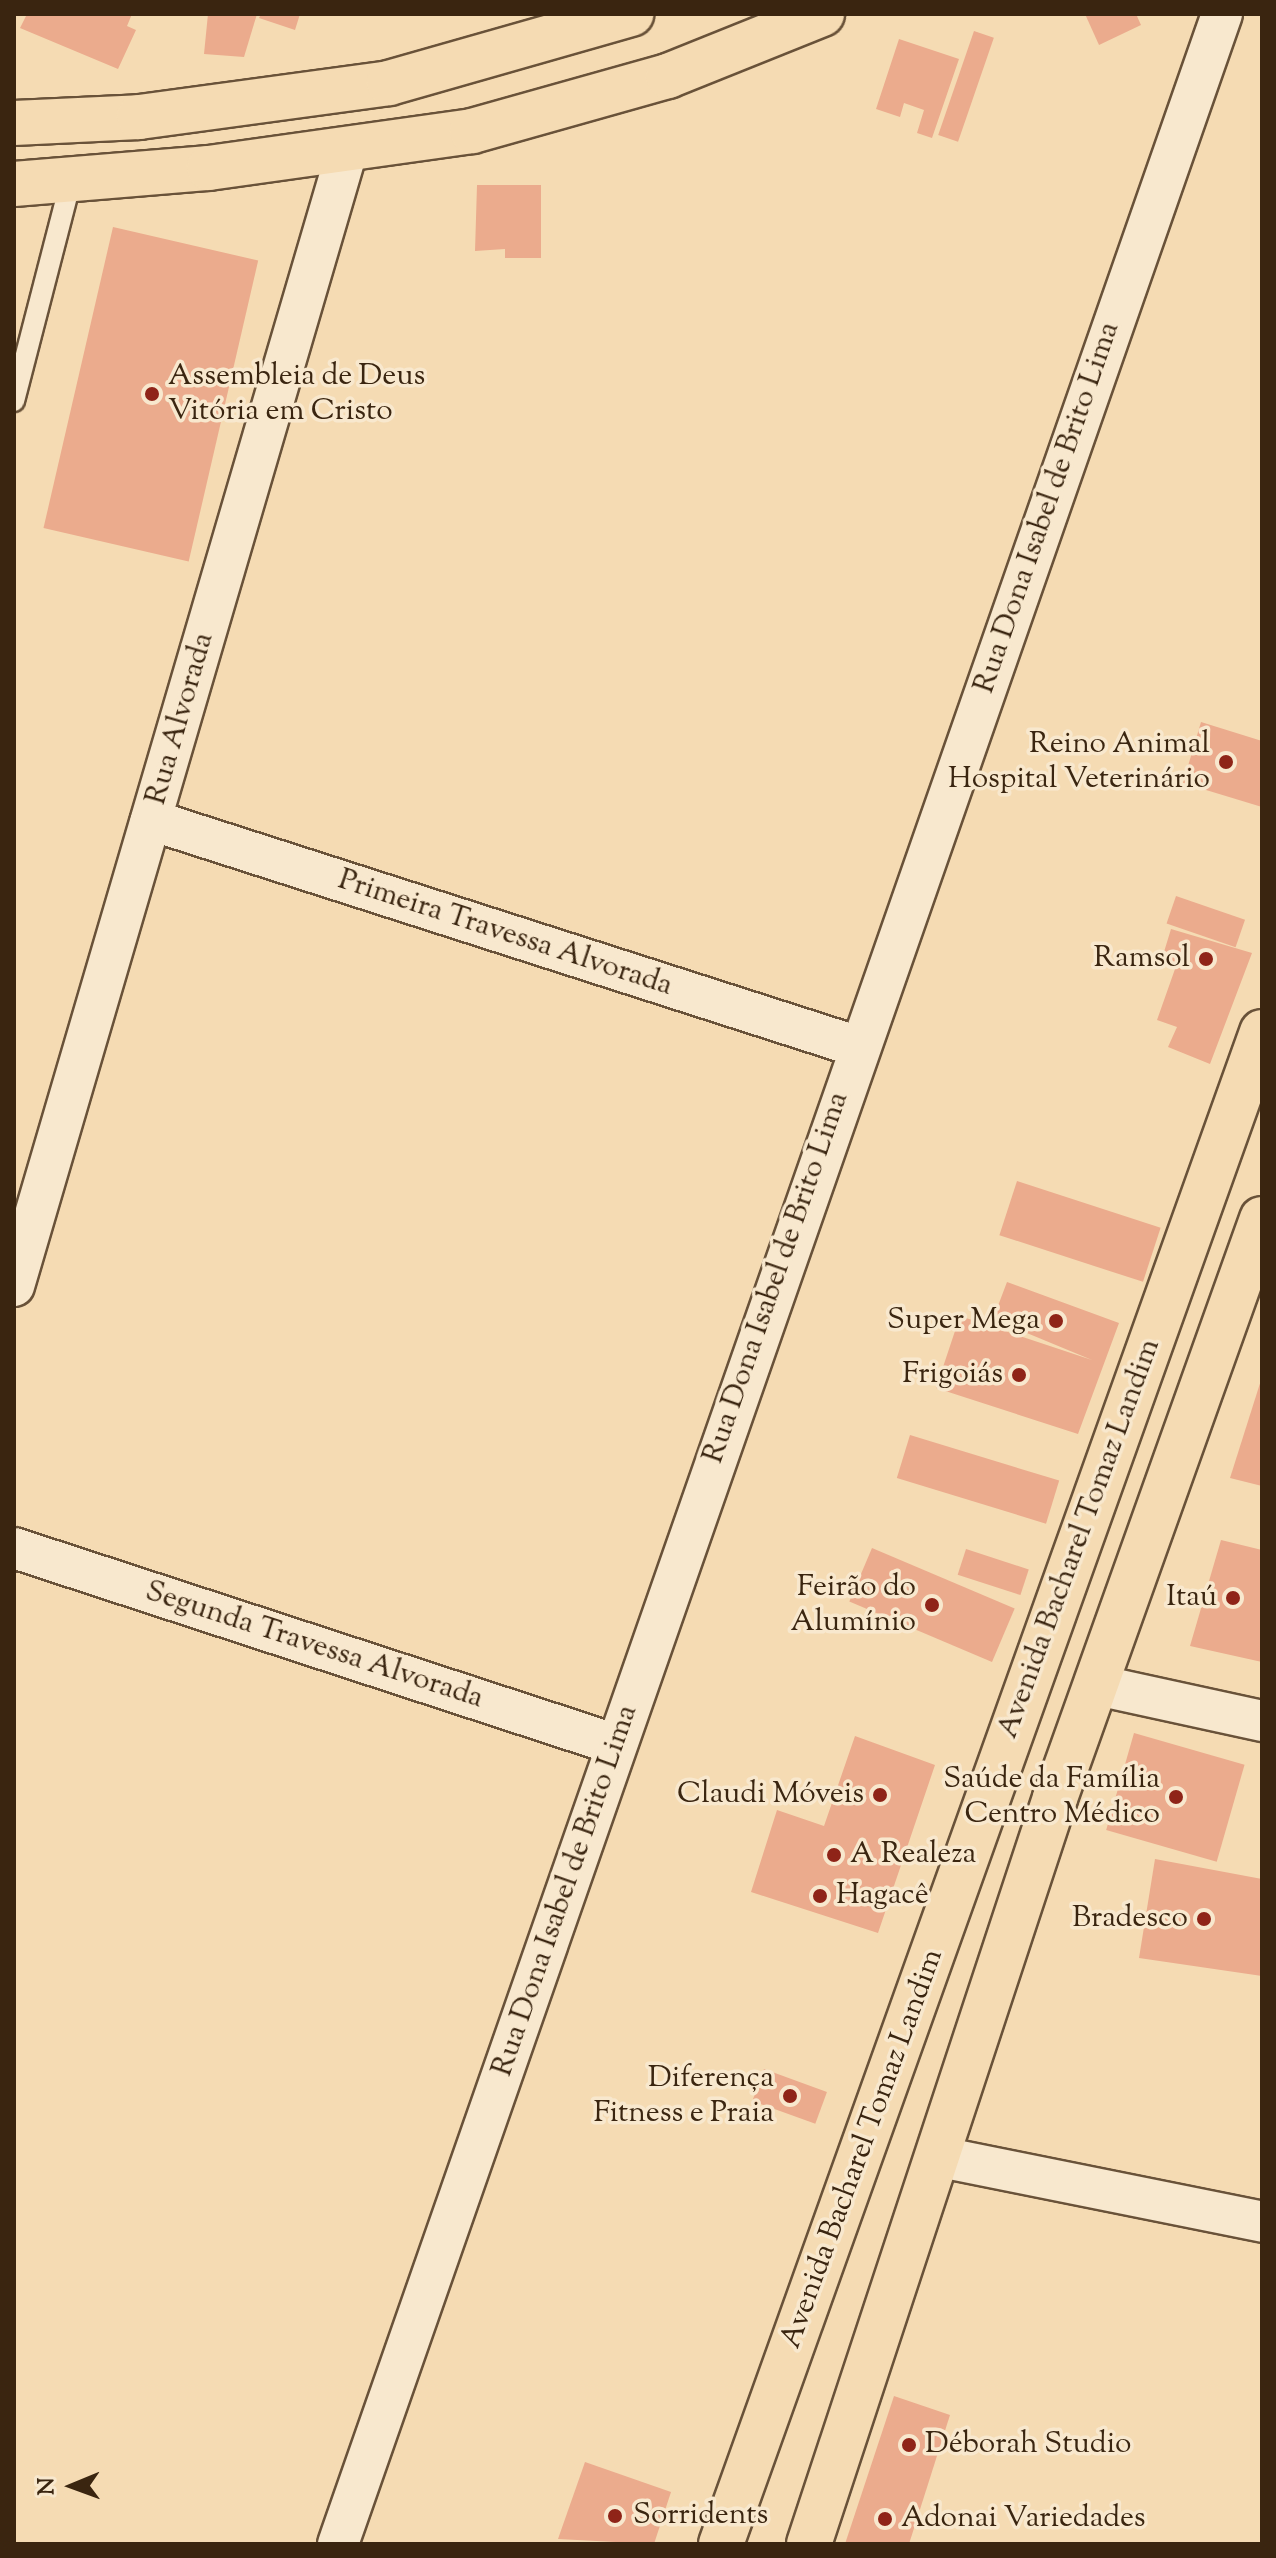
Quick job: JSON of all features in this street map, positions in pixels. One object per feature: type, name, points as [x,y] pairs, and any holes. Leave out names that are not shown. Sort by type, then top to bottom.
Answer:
[{"type":"main road","points":[[14,123],[139,117],[389,83],[631,14]]},
{"type":"main road","points":[[14,184],[347,151],[555,111],[668,76],[825,17]]},
{"type":"main road","name":"Avenida Bacharel Tomaz Landim","points":[[721,2544],[1262,1032]]},
{"type":"main road","points":[[809,2544],[936,2156],[1097,1685],[1261,1226]]},
{"type":"street","name":"Rua Dona Isabel de Brito Lima","points":[[338,2544],[614,1744],[1222,14]]},
{"type":"street","name":"Rua Alvorada","points":[[14,1286],[347,151]]},
{"type":"street","name":"Primeira Travessa Alvorada","points":[[151,820],[859,1047]]},
{"type":"street","name":"Segunda Travessa Alvorada","points":[[14,1548],[614,1744]]},
{"type":"street","points":[[1097,1685],[1262,1721]]},
{"type":"street","points":[[936,2156],[1262,2222]]},
{"type":"lane","points":[[14,401],[71,180]]},
{"type":"building","points":[[27,14],[132,14],[127,26],[136,30],[118,69],[20,28]]},
{"type":"building","points":[[208,14],[257,14],[244,57],[204,54]]},
{"type":"building","points":[[261,14],[300,14],[295,30],[259,18]]},
{"type":"building","points":[[1085,14],[1136,14],[1141,25],[1099,45]]},
{"type":"building","points":[[974,31],[994,38],[958,142],[938,135]]},
{"type":"building","points":[[899,39],[959,59],[932,138],[917,133],[924,110],[904,103],[900,117],[876,109]]},
{"type":"building","points":[[477,185],[541,185],[541,258],[505,258],[505,249],[475,251]]},
{"type":"building","name":"Assembleia de Deus Vitória em Cristo","points":[[113,227],[258,261],[189,562],[43,528]]},
{"type":"building","name":"Reino Animal Hospital Veterinário","points":[[1201,722],[1262,741],[1262,807],[1183,783]]},
{"type":"building","points":[[1176,896],[1245,920],[1236,947],[1167,923]]},
{"type":"building","points":[[1171,929],[1252,953],[1210,1064],[1168,1047],[1177,1027],[1157,1020],[1175,969],[1160,965]]},
{"type":"building","points":[[1017,1181],[1161,1228],[1143,1282],[999,1235]]},
{"type":"building","name":"Frigoiás","points":[[1007,1282],[1119,1323],[1078,1434],[936,1388],[960,1316],[1092,1360],[993,1319]]},
{"type":"building","points":[[1262,1377],[1262,1486],[1230,1478]]},
{"type":"building","points":[[910,1435],[1059,1481],[1046,1524],[897,1478]]},
{"type":"building","name":"Itaú","points":[[1221,1540],[1262,1550],[1262,1662],[1190,1646]]},
{"type":"building","name":"Feirão do Alumínio","points":[[872,1548],[1015,1609],[992,1662],[849,1601]]},
{"type":"building","points":[[966,1549],[1029,1569],[1020,1595],[958,1575]]},
{"type":"building","name":"Saúde da Família Centro Médico","points":[[1134,1733],[1245,1765],[1217,1862],[1106,1830]]},
{"type":"building","points":[[855,1736],[935,1765],[878,1933],[751,1892],[777,1810],[824,1826]]},
{"type":"building","name":"Bradesco","points":[[1155,1859],[1262,1879],[1262,1976],[1139,1958]]},
{"type":"building","name":"Diferença Fitness e Praia","points":[[764,2069],[827,2092],[815,2124],[752,2101]]},
{"type":"building","points":[[894,2396],[950,2415],[909,2544],[845,2544]]},
{"type":"building","name":"Sorridents","points":[[585,2462],[671,2492],[654,2544],[558,2539]]},
{"type":"place","name":"Assembleia de Deus Vitória em Cristo","points":[[152,394]]},
{"type":"place","name":"Reino Animal Hospital Veterinário","points":[[1226,762]]},
{"type":"place","name":"Ramsol","points":[[1206,959]]},
{"type":"place","name":"Super Mega","points":[[1056,1321]]},
{"type":"place","name":"Frigoiás","points":[[1019,1375]]},
{"type":"place","name":"Itaú","points":[[1233,1598]]},
{"type":"place","name":"Feirão do Alumínio","points":[[932,1605]]},
{"type":"place","name":"Claudi Móveis","points":[[880,1795]]},
{"type":"place","name":"Saúde da Família Centro Médico","points":[[1176,1797]]},
{"type":"place","name":"A Realeza","points":[[834,1855]]},
{"type":"place","name":"Hagacê","points":[[820,1896]]},
{"type":"place","name":"Bradesco","points":[[1204,1919]]},
{"type":"place","name":"Diferença Fitness e Praia","points":[[790,2096]]},
{"type":"place","name":"Déborah Studio","points":[[909,2445]]},
{"type":"place","name":"Sorridents","points":[[615,2516]]},
{"type":"place","name":"Adonai Variedades","points":[[885,2519]]}]
